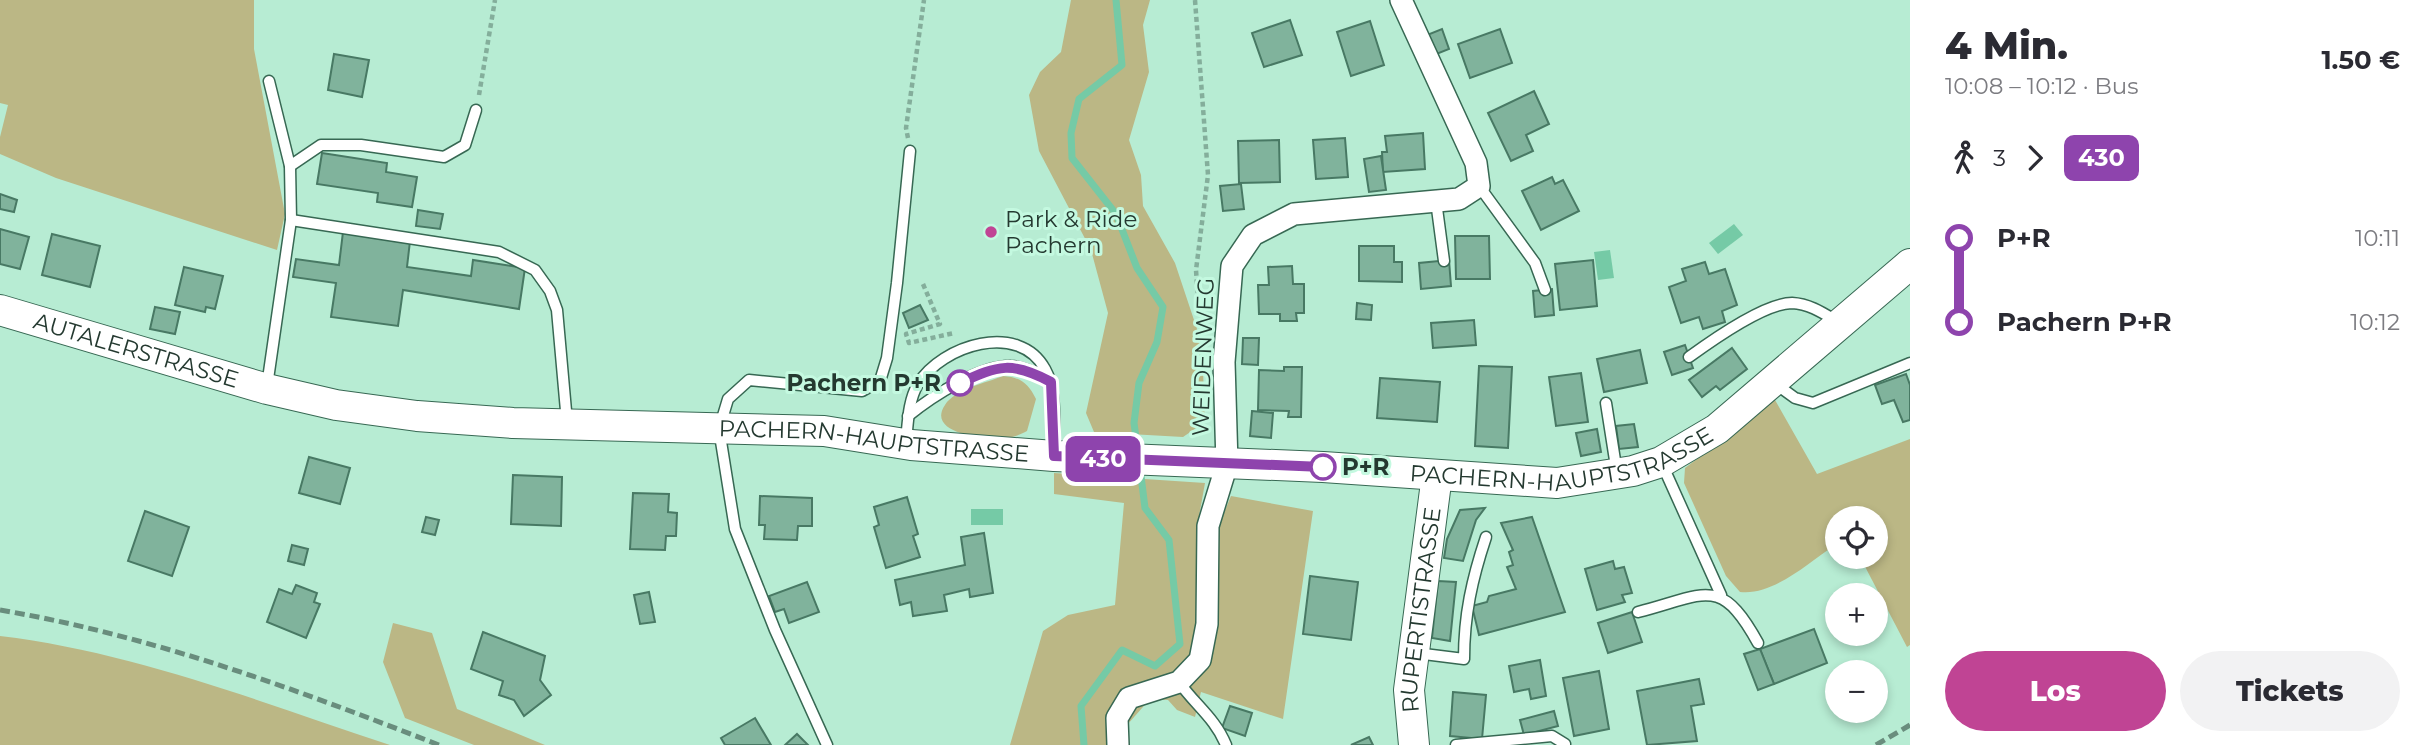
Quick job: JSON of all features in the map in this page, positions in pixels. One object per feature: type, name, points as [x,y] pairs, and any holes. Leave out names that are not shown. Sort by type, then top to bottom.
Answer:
[{"type":"main road","name":"PACHERN-HAUPTSTRASSE","points":[[269,389],[336,405],[417,416],[719,429],[907,430],[1054,456],[1556,483],[1617,473],[1661,462],[1717,429],[1910,264]]},
{"type":"main road","name":"AUTALERSTRASSE","points":[[0,310],[269,389]]},
{"type":"main road","name":"RUPERTISTRASSE","points":[[1414,745],[1409,690],[1437,475]]},
{"type":"street","points":[[1401,0],[1476,163],[1479,186]]},
{"type":"street","name":"WEIDENWEG","points":[[1179,682],[1200,660],[1207,624],[1208,526],[1227,464],[1224,362],[1231,266],[1253,235],[1294,214],[1459,199],[1479,186]]},
{"type":"street","points":[[1118,745],[1117,718],[1129,698],[1179,682]]},
{"type":"lane","points":[[269,81],[290,166],[291,220],[269,389]]},
{"type":"lane","points":[[290,166],[321,145],[361,145],[444,156],[465,145],[476,110]]},
{"type":"lane","points":[[827,745],[775,630],[735,528],[719,429],[728,399],[749,380],[862,391],[880,381],[887,358],[896,295],[910,150]]},
{"type":"lane","points":[[1479,186],[1535,263],[1545,289]]},
{"type":"lane","points":[[1436,201],[1444,261]]},
{"type":"lane","points":[[291,220],[499,252],[535,270],[550,291],[557,310],[567,424]]},
{"type":"lane","points":[[1689,356],[1722,333],[1790,303],[1814,307],[1841,324]]},
{"type":"lane","points":[[907,430],[918,384],[933,368],[978,344],[992,341],[1028,351],[1040,361],[1051,382],[1054,456]]},
{"type":"lane","points":[[1773,382],[1795,398],[1813,404],[1910,363]]},
{"type":"lane","points":[[907,430],[940,392],[991,369],[1012,366],[1051,382]]},
{"type":"lane","points":[[1606,403],[1617,473]]},
{"type":"lane","points":[[1661,462],[1721,595],[1741,612],[1758,643]]},
{"type":"lane","points":[[1413,653],[1464,659],[1464,620],[1470,586],[1486,537]]},
{"type":"lane","points":[[1638,612],[1701,596],[1721,595]]},
{"type":"lane","points":[[1179,682],[1193,702],[1212,717],[1226,745]]},
{"type":"lane","points":[[1456,745],[1552,736],[1565,744]]},
{"type":"path","points":[[476,110],[495,0]]},
{"type":"path","points":[[910,150],[906,128],[924,0]]},
{"type":"path","points":[[1195,0],[1208,176],[1196,270],[1198,300],[1224,362]]},
{"type":"path","points":[[923,284],[940,324],[906,334],[909,343],[961,332]]},
{"type":"shaded area","points":[[0,0],[254,0],[254,49],[285,214],[277,250],[56,178],[0,154],[0,137],[8,105],[0,103]]},
{"type":"shaded area","points":[[1071,0],[1150,0],[1143,25],[1149,72],[1129,140],[1141,175],[1143,206],[1175,263],[1202,344],[1205,422],[1183,437],[1094,432],[1086,413],[1108,313],[1091,250],[1039,151],[1029,95],[1040,72],[1061,52]]},
{"type":"shaded area","points":[[1734,224],[1743,235],[1718,254],[1709,243]]},
{"type":"shaded area","points":[[1610,250],[1614,278],[1598,280],[1594,252]]},
{"type":"shaded area","points":[[1003,376],[1023,382],[1036,399],[1027,431],[1012,437],[978,437],[952,430],[944,424],[941,415],[950,399],[963,391]]},
{"type":"shaded area","points":[[1775,400],[1817,474],[1910,439],[1910,645],[1907,647],[1888,611],[1888,583],[1874,583],[1866,569],[1888,569],[1888,506],[1825,506],[1825,552],[1777,584],[1752,592],[1740,592],[1726,576],[1684,483],[1685,468]]},
{"type":"shaded area","points":[[1054,473],[1205,483],[1196,533],[1215,575],[1219,565],[1213,539],[1231,496],[1313,511],[1283,719],[1201,692],[1195,717],[1177,710],[1168,700],[1150,699],[1127,725],[1129,745],[1010,745],[1043,631],[1068,615],[1115,605],[1124,503],[1054,494]]},
{"type":"shaded area","points":[[971,509],[1003,509],[1003,525],[971,525]]},
{"type":"shaded area","points":[[393,623],[432,633],[457,709],[545,745],[474,745],[405,718],[383,662]]},
{"type":"shaded area","points":[[0,636],[149,666],[390,745],[0,745]]},
{"type":"building","points":[[1290,20],[1302,55],[1264,67],[1252,33]]},
{"type":"building","points":[[1370,21],[1384,65],[1351,76],[1337,32]]},
{"type":"building","points":[[1442,29],[1449,49],[1434,55],[1427,35]]},
{"type":"building","points":[[1500,29],[1512,63],[1470,78],[1458,44]]},
{"type":"building","points":[[334,54],[369,60],[362,97],[328,90]]},
{"type":"building","points":[[1534,91],[1549,124],[1526,135],[1533,151],[1511,161],[1488,113]]},
{"type":"building","points":[[1423,133],[1425,169],[1383,172],[1382,152],[1387,152],[1385,136]]},
{"type":"building","points":[[1345,138],[1348,177],[1316,179],[1313,140]]},
{"type":"building","points":[[1279,140],[1280,182],[1239,183],[1238,141]]},
{"type":"building","points":[[322,153],[387,163],[386,172],[417,177],[412,207],[377,202],[378,193],[317,184]]},
{"type":"building","points":[[1381,156],[1386,190],[1369,192],[1364,159]]},
{"type":"building","points":[[1552,177],[1555,184],[1563,180],[1579,211],[1541,230],[1522,191]]},
{"type":"building","points":[[1241,184],[1244,209],[1223,211],[1220,186]]},
{"type":"building","points":[[0,194],[17,200],[14,212],[0,209]]},
{"type":"building","points":[[418,210],[443,214],[440,229],[416,226]]},
{"type":"building","points":[[0,229],[29,237],[20,269],[0,264]]},
{"type":"building","points":[[343,232],[410,241],[407,267],[471,276],[473,260],[525,268],[519,309],[403,290],[398,326],[331,317],[336,283],[293,277],[296,259],[339,265]]},
{"type":"building","points":[[52,234],[100,246],[90,287],[42,275]]},
{"type":"building","points":[[1455,236],[1489,236],[1490,279],[1456,279]]},
{"type":"building","points":[[1359,246],[1394,246],[1394,262],[1402,262],[1402,282],[1359,281]]},
{"type":"building","points":[[1449,260],[1451,286],[1421,289],[1419,263]]},
{"type":"building","points":[[1593,260],[1597,306],[1560,310],[1555,264]]},
{"type":"building","points":[[1705,262],[1709,274],[1725,269],[1737,305],[1722,311],[1725,322],[1703,329],[1699,317],[1681,323],[1669,287],[1686,281],[1682,269]]},
{"type":"building","points":[[1292,266],[1293,284],[1304,284],[1304,313],[1296,313],[1297,321],[1280,321],[1280,314],[1259,314],[1258,285],[1269,285],[1268,267]]},
{"type":"building","points":[[184,267],[223,276],[215,309],[206,307],[205,312],[175,305]]},
{"type":"building","points":[[1552,289],[1554,315],[1535,317],[1533,291]]},
{"type":"building","points":[[1357,303],[1372,305],[1371,320],[1356,319]]},
{"type":"building","points":[[920,305],[928,320],[909,328],[903,313]]},
{"type":"building","points":[[155,307],[180,312],[175,334],[150,329]]},
{"type":"building","points":[[1474,320],[1476,345],[1433,348],[1431,323]]},
{"type":"building","points":[[1243,338],[1259,338],[1258,365],[1242,364]]},
{"type":"building","points":[[1685,345],[1693,368],[1672,375],[1664,352]]},
{"type":"building","points":[[1732,348],[1747,369],[1720,390],[1716,386],[1702,397],[1689,380]]},
{"type":"building","points":[[1640,350],[1647,383],[1604,392],[1597,359]]},
{"type":"building","points":[[1479,366],[1512,367],[1508,448],[1475,446]]},
{"type":"building","points":[[1284,367],[1302,367],[1301,417],[1288,417],[1289,411],[1258,410],[1259,370],[1284,371]]},
{"type":"building","points":[[1581,373],[1588,422],[1556,426],[1549,377]]},
{"type":"building","points":[[1906,374],[1910,385],[1910,420],[1903,422],[1894,400],[1882,404],[1875,385]]},
{"type":"building","points":[[1380,378],[1440,382],[1437,422],[1377,418]]},
{"type":"building","points":[[1252,411],[1273,413],[1271,438],[1250,436]]},
{"type":"building","points":[[1634,424],[1638,447],[1619,449],[1616,426]]},
{"type":"building","points":[[1597,429],[1601,452],[1581,456],[1576,433]]},
{"type":"building","points":[[309,457],[350,468],[340,504],[299,493]]},
{"type":"building","points":[[513,475],[562,477],[561,526],[511,524]]},
{"type":"building","points":[[633,493],[669,494],[668,512],[677,513],[676,536],[666,536],[665,550],[630,549]]},
{"type":"building","points":[[760,496],[812,498],[812,526],[798,526],[797,540],[764,539],[765,525],[759,525]]},
{"type":"building","points":[[907,497],[918,534],[913,536],[920,557],[886,568],[874,527],[879,525],[874,507]]},
{"type":"building","points":[[1485,508],[1476,520],[1463,561],[1444,558],[1447,539],[1460,510]]},
{"type":"building","points":[[145,511],[189,527],[172,576],[128,561]]},
{"type":"building","points":[[426,517],[439,520],[435,535],[422,532]]},
{"type":"building","points":[[1532,517],[1565,612],[1479,635],[1472,606],[1487,602],[1489,596],[1516,589],[1507,567],[1513,565],[1509,552],[1513,550],[1501,523]]},
{"type":"building","points":[[984,533],[993,593],[970,597],[969,589],[944,595],[947,611],[913,616],[911,602],[900,605],[895,580],[965,565],[961,537]]},
{"type":"building","points":[[292,545],[308,549],[304,565],[288,561]]},
{"type":"building","points":[[1613,561],[1615,569],[1624,567],[1632,593],[1622,595],[1625,602],[1597,610],[1585,569]]},
{"type":"building","points":[[1310,576],[1358,582],[1351,640],[1303,634]]},
{"type":"building","points":[[1438,581],[1456,582],[1450,641],[1432,638]]},
{"type":"building","points":[[807,582],[819,612],[789,623],[784,609],[775,612],[769,596]]},
{"type":"building","points":[[296,585],[317,593],[314,602],[320,604],[306,638],[267,622],[279,589],[292,594]]},
{"type":"building","points":[[649,592],[655,622],[640,624],[634,595]]},
{"type":"building","points":[[1632,612],[1642,642],[1608,653],[1598,623]]},
{"type":"building","points":[[1814,629],[1826,660],[1825,664],[1774,684],[1760,649]]},
{"type":"building","points":[[483,632],[545,656],[540,680],[551,695],[524,716],[514,700],[499,695],[503,681],[471,669]]},
{"type":"building","points":[[1760,649],[1774,684],[1758,690],[1744,654]]},
{"type":"building","points":[[1540,660],[1546,696],[1531,699],[1529,689],[1514,692],[1509,666]]},
{"type":"building","points":[[1599,671],[1609,729],[1574,736],[1563,678]]},
{"type":"building","points":[[1699,679],[1704,704],[1691,706],[1697,741],[1647,745],[1637,691]]},
{"type":"building","points":[[1453,692],[1486,695],[1482,739],[1450,736]]},
{"type":"building","points":[[1230,706],[1252,713],[1245,736],[1222,728]]},
{"type":"building","points":[[1554,711],[1558,726],[1524,735],[1520,720]]},
{"type":"building","points":[[755,718],[771,745],[725,745],[721,738]]},
{"type":"building","points":[[797,734],[808,745],[785,745]]},
{"type":"building","points":[[1369,737],[1373,745],[1351,745]]},
{"type":"waterway","points":[[1116,0],[1122,65],[1079,99],[1071,133],[1072,158],[1116,214],[1137,268],[1163,307],[1157,342],[1139,383],[1134,423],[1138,452]]},
{"type":"waterway","points":[[1084,745],[1081,706],[1122,650],[1155,666],[1180,644],[1169,540],[1145,508],[1140,468]]},
{"type":"railway","points":[[0,610],[57,621],[168,649],[331,704],[439,745]]},
{"type":"railway","points":[[1876,745],[1910,725]]},
{"type":"bus line","name":"430","points":[[960,383],[991,369],[1012,366],[1051,382],[1054,456],[1323,467]]},
{"type":"place","name":"Park & Ride Pachern","points":[[991,232]]},
{"type":"place","name":"Pachern P+R","points":[[960,383]]},
{"type":"place","name":"P+R","points":[[1323,467]]}]
